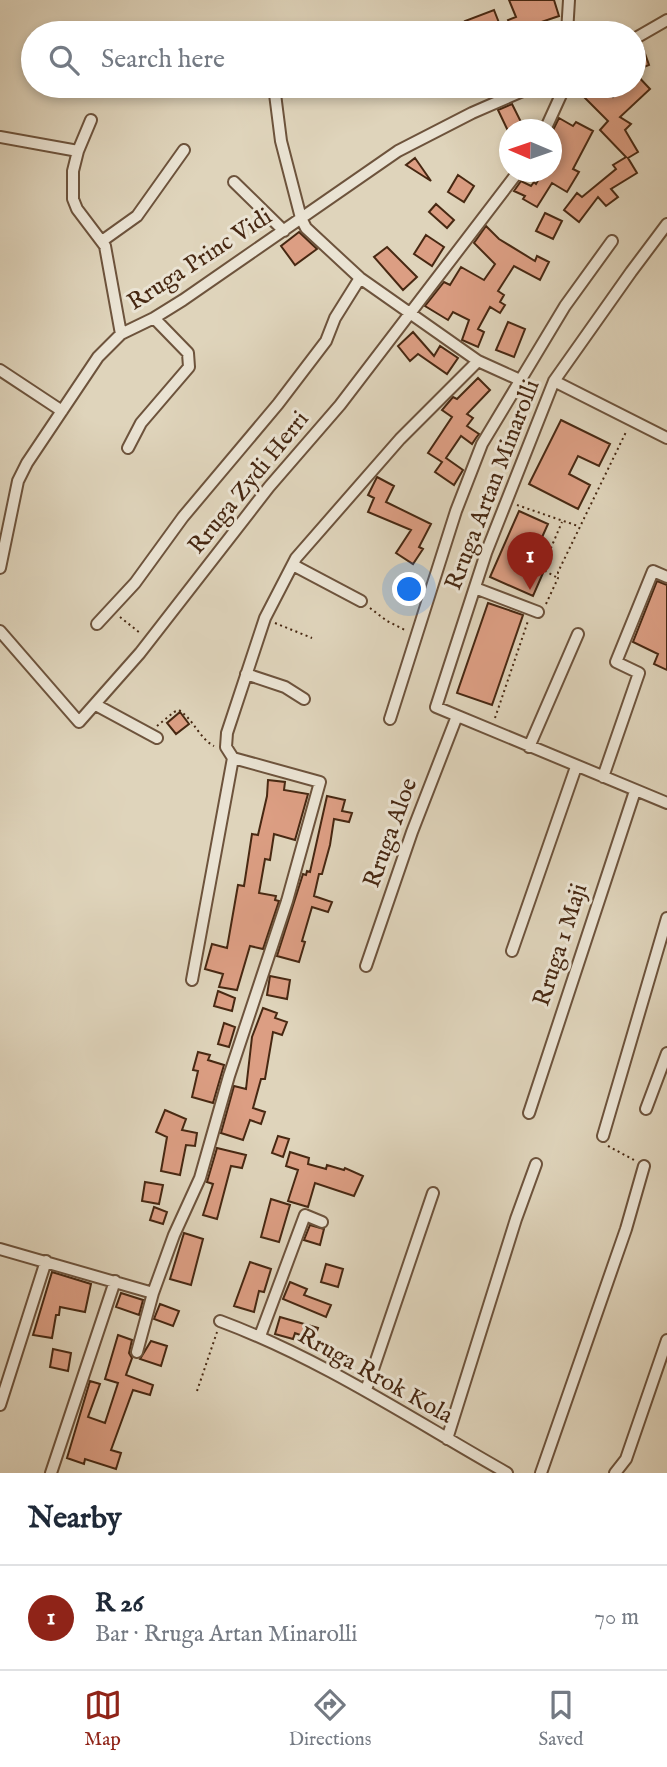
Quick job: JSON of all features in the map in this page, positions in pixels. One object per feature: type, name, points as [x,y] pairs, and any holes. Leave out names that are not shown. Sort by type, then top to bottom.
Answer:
[{"type":"street","points":[[568,21],[569,0]]},
{"type":"street","points":[[646,32],[664,22],[667,11]]},
{"type":"street","points":[[276,98],[281,141],[306,228],[360,278],[478,361],[520,380]]},
{"type":"street","name":"Rruga Princ Vidi","points":[[0,568],[18,481],[98,357],[121,334],[154,318],[398,151],[506,98]]},
{"type":"street","points":[[550,119],[560,98]]},
{"type":"street","points":[[91,120],[73,171],[73,199],[77,209],[102,241],[108,257],[121,334]]},
{"type":"street","points":[[0,137],[78,151]]},
{"type":"street","points":[[102,241],[137,216],[184,150]]},
{"type":"street","points":[[234,182],[284,231]]},
{"type":"street","name":"Rruga Zydi Herri","points":[[96,705],[150,641],[269,487],[340,405],[510,182]]},
{"type":"street","name":"Rruga Artan Minarolli","points":[[457,716],[436,707],[506,501],[554,381],[667,225]]},
{"type":"street","points":[[390,719],[456,511],[482,444],[588,272],[612,241]]},
{"type":"street","points":[[97,625],[135,583],[183,517],[271,413],[326,341],[349,293],[360,278]]},
{"type":"street","points":[[128,449],[141,424],[189,366],[188,353],[154,318]]},
{"type":"street","points":[[137,1352],[153,1293],[174,1235],[200,1178],[320,782],[233,758],[226,747],[227,733],[265,618],[296,558],[391,449],[478,361]]},
{"type":"street","points":[[0,370],[62,411]]},
{"type":"street","points":[[554,381],[667,438]]},
{"type":"street","points":[[293,565],[361,601]]},
{"type":"street","points":[[603,777],[639,673],[616,662],[653,571],[667,577]]},
{"type":"street","points":[[475,588],[535,611]]},
{"type":"street","points":[[0,631],[79,722],[96,705],[157,738]]},
{"type":"street","points":[[529,747],[578,634]]},
{"type":"street","points":[[246,674],[285,687],[304,699]]},
{"type":"street","points":[[457,716],[667,803]]},
{"type":"street","name":"Rruga Aloe","points":[[366,966],[412,832],[457,716]]},
{"type":"street","points":[[192,980],[233,758]]},
{"type":"street","points":[[512,951],[576,767]]},
{"type":"street","name":"Rruga 1 Maji","points":[[529,1113],[635,791]]},
{"type":"street","points":[[603,1136],[667,918]]},
{"type":"street","points":[[646,1109],[667,1053]]},
{"type":"street","points":[[447,1440],[504,1255],[536,1164]]},
{"type":"street","points":[[541,1473],[626,1229],[644,1166]]},
{"type":"street","points":[[366,1390],[433,1193]]},
{"type":"street","points":[[260,1336],[305,1215],[322,1222]]},
{"type":"street","points":[[0,1249],[153,1293]]},
{"type":"street","points":[[0,1405],[46,1261]]},
{"type":"street","points":[[51,1473],[115,1281]]},
{"type":"street","name":"Rruga Rrok Kola","points":[[220,1321],[260,1336],[366,1390],[507,1473]]},
{"type":"street","points":[[615,1473],[626,1459],[667,1340]]},
{"type":"path","points":[[492,732],[498,705],[535,611],[542,614],[579,526],[631,421]]},
{"type":"path","points":[[506,501],[579,526]]},
{"type":"path","points":[[558,578],[542,569],[563,521]]},
{"type":"path","points":[[361,601],[387,621],[416,636]]},
{"type":"path","points":[[111,610],[150,641]]},
{"type":"path","points":[[265,618],[312,638]]},
{"type":"path","points":[[162,722],[180,710],[188,716],[207,742],[215,747],[226,747]]},
{"type":"path","points":[[603,1136],[601,1143],[644,1166]]},
{"type":"path","points":[[197,1391],[220,1321]]},
{"type":"building","points":[[509,0],[554,0],[559,16],[544,21],[508,21],[516,17]]},
{"type":"building","points":[[494,10],[498,21],[465,21]]},
{"type":"building","points":[[585,98],[640,98],[620,117],[631,124],[625,130],[638,152],[628,158],[637,173],[611,189],[618,197],[606,206],[598,197],[579,222],[564,210],[577,193],[582,197],[616,169],[613,165],[626,157],[600,130],[608,121]]},
{"type":"building","points":[[512,104],[520,119],[502,119],[498,110]]},
{"type":"building","points":[[562,120],[573,126],[576,122],[593,131],[573,169],[579,172],[567,192],[552,183],[537,207],[523,199],[525,196],[514,191],[520,182],[531,186],[534,182],[562,182]]},
{"type":"building","points":[[415,158],[431,181],[406,165]]},
{"type":"building","points":[[458,175],[474,186],[464,202],[448,192]]},
{"type":"building","points":[[436,204],[454,220],[447,228],[429,212]]},
{"type":"building","points":[[545,213],[562,221],[553,239],[536,231]]},
{"type":"building","points":[[486,226],[499,239],[535,261],[537,256],[549,262],[540,280],[514,266],[498,291],[504,295],[500,302],[505,305],[500,313],[490,307],[478,329],[484,332],[478,347],[462,340],[469,320],[453,312],[448,320],[425,306],[444,282],[450,285],[461,267],[484,280],[495,264],[474,243]]},
{"type":"building","points":[[299,232],[317,249],[295,265],[281,246]]},
{"type":"building","points":[[426,235],[444,247],[432,266],[414,254]]},
{"type":"building","points":[[387,247],[417,277],[403,290],[374,257]]},
{"type":"building","points":[[508,322],[525,329],[514,357],[496,350]]},
{"type":"building","points":[[413,332],[434,356],[440,346],[458,358],[447,374],[418,354],[410,361],[398,346]]},
{"type":"building","points":[[478,378],[490,390],[467,414],[473,418],[467,426],[479,434],[472,444],[461,436],[446,458],[463,470],[454,485],[435,472],[442,462],[428,453],[452,417],[442,410],[453,397],[457,399]]},
{"type":"building","points":[[561,420],[610,444],[599,466],[578,456],[569,474],[590,485],[578,509],[529,484]]},
{"type":"building","points":[[377,477],[394,486],[386,502],[431,524],[419,547],[423,549],[413,564],[396,553],[411,530],[368,512],[374,498],[368,495]]},
{"type":"building","points":[[519,511],[548,524],[529,566],[543,573],[533,596],[490,577]]},
{"type":"building","points":[[657,581],[667,585],[667,670],[654,664],[658,654],[633,642]]},
{"type":"building","points":[[488,603],[523,615],[492,705],[457,693]]},
{"type":"building","points":[[180,712],[189,724],[176,734],[167,723]]},
{"type":"building","points":[[268,780],[285,782],[284,790],[308,794],[295,840],[274,834],[270,860],[265,859],[259,893],[276,896],[275,900],[279,901],[263,949],[250,946],[237,990],[219,987],[223,974],[205,969],[212,944],[227,948],[238,885],[244,886],[252,834],[258,835]]},
{"type":"building","points":[[327,796],[345,800],[342,811],[352,813],[349,822],[334,819],[330,845],[314,896],[332,902],[328,912],[312,907],[299,962],[277,956],[303,874],[310,872]]},
{"type":"building","points":[[270,976],[290,980],[287,999],[267,995]]},
{"type":"building","points":[[218,991],[235,998],[232,1011],[214,1006]]},
{"type":"building","points":[[263,1008],[277,1013],[275,1018],[287,1022],[282,1035],[273,1032],[265,1079],[261,1079],[253,1108],[265,1112],[261,1124],[250,1120],[243,1140],[221,1133],[234,1086],[246,1089],[252,1037]]},
{"type":"building","points":[[224,1023],[235,1027],[229,1047],[218,1044]]},
{"type":"building","points":[[198,1052],[210,1055],[208,1060],[224,1065],[213,1103],[192,1097],[198,1071],[193,1070]]},
{"type":"building","points":[[165,1110],[186,1119],[182,1130],[197,1133],[195,1146],[186,1145],[180,1175],[161,1171],[167,1137],[156,1132]]},
{"type":"building","points":[[278,1136],[289,1139],[283,1157],[272,1153]]},
{"type":"building","points":[[217,1148],[246,1155],[242,1168],[231,1166],[217,1219],[203,1215],[213,1184],[207,1182]]},
{"type":"building","points":[[290,1152],[309,1158],[308,1164],[326,1169],[327,1165],[344,1170],[345,1168],[363,1176],[354,1196],[315,1183],[308,1207],[288,1201],[298,1170],[286,1166]]},
{"type":"building","points":[[145,1182],[163,1185],[159,1204],[142,1201]]},
{"type":"building","points":[[271,1199],[290,1205],[279,1242],[261,1237]]},
{"type":"building","points":[[154,1207],[167,1212],[163,1224],[150,1220]]},
{"type":"building","points":[[310,1225],[324,1229],[320,1245],[304,1240]]},
{"type":"building","points":[[184,1233],[203,1239],[191,1285],[170,1279]]},
{"type":"building","points":[[250,1262],[271,1269],[264,1292],[259,1291],[254,1312],[234,1306]]},
{"type":"building","points":[[326,1264],[343,1269],[338,1287],[321,1282]]},
{"type":"building","points":[[52,1272],[91,1284],[85,1312],[60,1307],[52,1338],[33,1335]]},
{"type":"building","points":[[290,1282],[307,1289],[304,1295],[331,1305],[326,1317],[283,1299]]},
{"type":"building","points":[[121,1293],[143,1300],[139,1315],[116,1307]]},
{"type":"building","points":[[160,1304],[179,1311],[173,1326],[154,1319]]},
{"type":"building","points":[[280,1317],[318,1328],[314,1340],[295,1333],[293,1339],[275,1334]]},
{"type":"building","points":[[118,1335],[132,1340],[129,1353],[132,1358],[126,1375],[153,1385],[150,1395],[133,1390],[111,1450],[121,1453],[116,1469],[85,1459],[84,1464],[67,1458],[90,1381],[100,1384],[88,1417],[105,1423],[118,1383],[105,1379]]},
{"type":"building","points":[[151,1341],[167,1346],[161,1366],[140,1359]]},
{"type":"building","points":[[53,1349],[71,1353],[68,1371],[50,1367]]},
{"type":"place","name":"R 26","points":[[530,590]]}]
